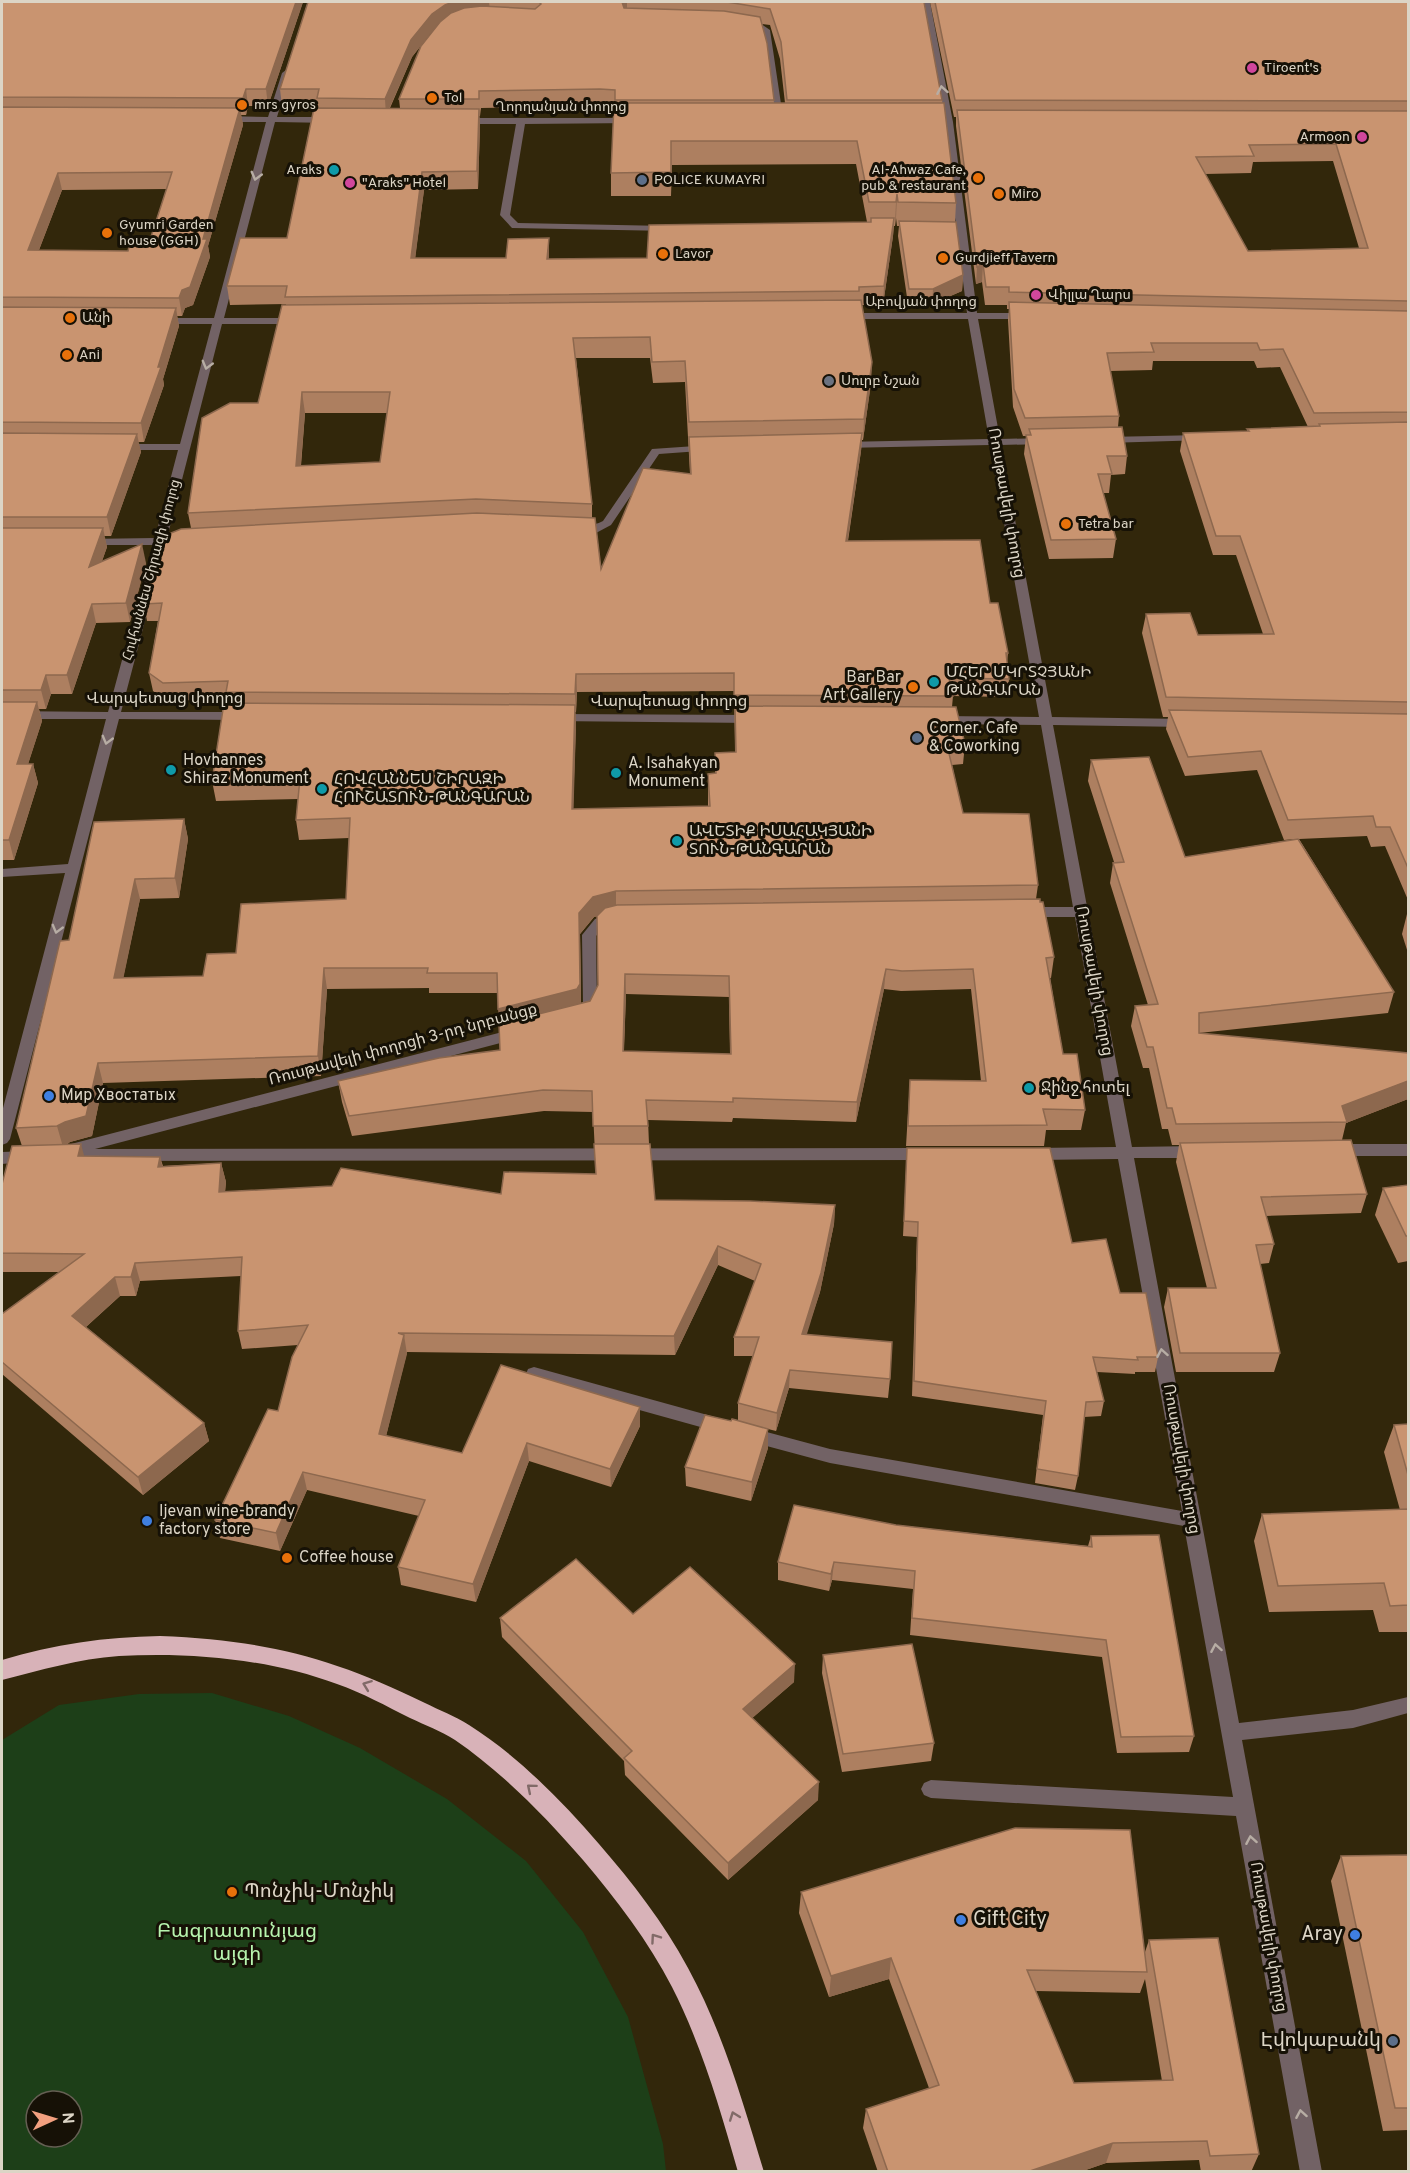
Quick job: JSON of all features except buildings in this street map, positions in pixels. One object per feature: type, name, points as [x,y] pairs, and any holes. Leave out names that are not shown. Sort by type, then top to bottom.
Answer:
[{"type":"highway","points":[[2,1670],[78,1651],[141,1646],[205,1648],[265,1655],[319,1668],[371,1686],[462,1732],[537,1793],[605,1871],[667,1954],[695,2009],[740,2131],[751,2172]]},
{"type":"street","name":"Ռուսթավելի փողոց","points":[[926,2],[948,122],[972,314],[1311,2172]]},
{"type":"street","points":[[736,24],[757,25],[766,30],[781,122]]},
{"type":"street","name":"Հովհաննես Շիրազի փողոց","points":[[2,1139],[271,120],[288,66]]},
{"type":"street","points":[[213,119],[337,120]]},
{"type":"street","name":"Ղորղանյան փողոց","points":[[451,121],[639,121]]},
{"type":"street","points":[[520,121],[506,215],[515,226],[676,229]]},
{"type":"street","points":[[770,122],[793,122]]},
{"type":"street","points":[[936,122],[960,122]]},
{"type":"street","points":[[950,232],[961,232]]},
{"type":"street","name":"Աբովյան փողոց","points":[[828,316],[972,314],[1043,316]]},
{"type":"street","points":[[150,321],[313,321]]},
{"type":"street","points":[[1089,440],[1220,438]]},
{"type":"street","points":[[829,445],[1054,441]]},
{"type":"street","points":[[104,447],[184,447]]},
{"type":"street","points":[[562,530],[596,530],[607,523],[656,451],[722,448]]},
{"type":"street","points":[[69,542],[195,540]]},
{"type":"street","name":"Վարպետաց փողոց","points":[[2,715],[257,716]]},
{"type":"street","name":"Վարպետաց փողոց","points":[[544,718],[771,719]]},
{"type":"street","points":[[926,720],[1198,723]]},
{"type":"street","points":[[2,873],[74,868]]},
{"type":"street","points":[[1016,912],[1082,912]]},
{"type":"street","name":"Ռուսթավելի փողոցի 3-րդ նրբանցք","points":[[563,1021],[585,1015],[590,1005],[589,935],[600,922],[629,918]]},
{"type":"street","name":"Ռուսթավելի փողոցի 3-րդ նրբանցք","points":[[46,1156],[534,1029]]},
{"type":"street","points":[[1317,1150],[1408,1150]]},
{"type":"street","points":[[1018,1154],[1209,1152]]},
{"type":"street","points":[[2,1158],[46,1156],[946,1154]]},
{"type":"street","points":[[534,1374],[830,1456],[1192,1520]]},
{"type":"street","points":[[1231,1733],[1353,1719],[1408,1705]]},
{"type":"street","points":[[931,1789],[1245,1807]]},
{"type":"green space","name":"Բագրատունյաց այգի","points":[[212,1693],[289,1716],[360,1748],[447,1799],[526,1861],[583,1932],[628,2017],[663,2144],[666,2171],[2,2171],[2,1740],[59,1705],[139,1694]]},
{"type":"place","name":"Tiroent's","points":[[1252,68]]},
{"type":"place","name":"Tol","points":[[432,98]]},
{"type":"place","name":"mrs gyros","points":[[242,105]]},
{"type":"place","name":"Armoon","points":[[1362,137]]},
{"type":"place","name":"Araks","points":[[334,170]]},
{"type":"place","name":"Al-Ahwaz Cafe, pub & restaurant","points":[[978,178]]},
{"type":"place","name":"POLICE KUMAYRI","points":[[642,180]]},
{"type":"place","name":"\"Araks\" Hotel","points":[[350,183]]},
{"type":"place","name":"Miro","points":[[999,194]]},
{"type":"place","name":"Gyumri Garden house (GGH)","points":[[107,233]]},
{"type":"place","name":"Lavor","points":[[663,254]]},
{"type":"place","name":"Gurdjieff Tavern","points":[[943,258]]},
{"type":"place","name":"Վիլլա Ղարս","points":[[1036,295]]},
{"type":"place","name":"Անի","points":[[70,318]]},
{"type":"place","name":"Ani","points":[[67,355]]},
{"type":"place","name":"Սուրբ Նշան","points":[[829,381]]},
{"type":"place","name":"Tetra bar","points":[[1066,524]]},
{"type":"place","name":"ՄՀԵՐ ՄԿՐՏՉՅԱՆԻ ԹԱՆԳԱՐԱՆ","points":[[934,682]]},
{"type":"place","name":"Bar Bar Art Gallery","points":[[913,687]]},
{"type":"place","name":"Corner. Cafe & Coworking","points":[[917,738]]},
{"type":"place","name":"Hovhannes Shiraz Monument","points":[[171,770]]},
{"type":"place","name":"A. Isahakyan Monument","points":[[616,773]]},
{"type":"place","name":"ՀՈՎՀԱՆՆԵՍ ՇԻՐԱԶԻ ՀՈՒՇԱՏՈՒՆ-ԹԱՆԳԱՐԱՆ","points":[[322,789]]},
{"type":"place","name":"ԱՎԵՏԻՔ ԻՍԱՀԱԿՅԱՆԻ ՏՈՒՆ-ԹԱՆԳԱՐԱՆ","points":[[677,841]]},
{"type":"place","name":"Ջինջ հոտել","points":[[1029,1088]]},
{"type":"place","name":"Мир Хвостатых","points":[[49,1096]]},
{"type":"place","name":"Ijevan wine-brandy factory store","points":[[147,1521]]},
{"type":"place","name":"Coffee house","points":[[287,1558]]},
{"type":"place","name":"Պոնչիկ-Մոնչիկ","points":[[232,1892]]},
{"type":"place","name":"Gift City","points":[[961,1920]]},
{"type":"place","name":"Aray","points":[[1355,1935]]},
{"type":"place","name":"Էվոկաբանկ","points":[[1393,2041]]}]
